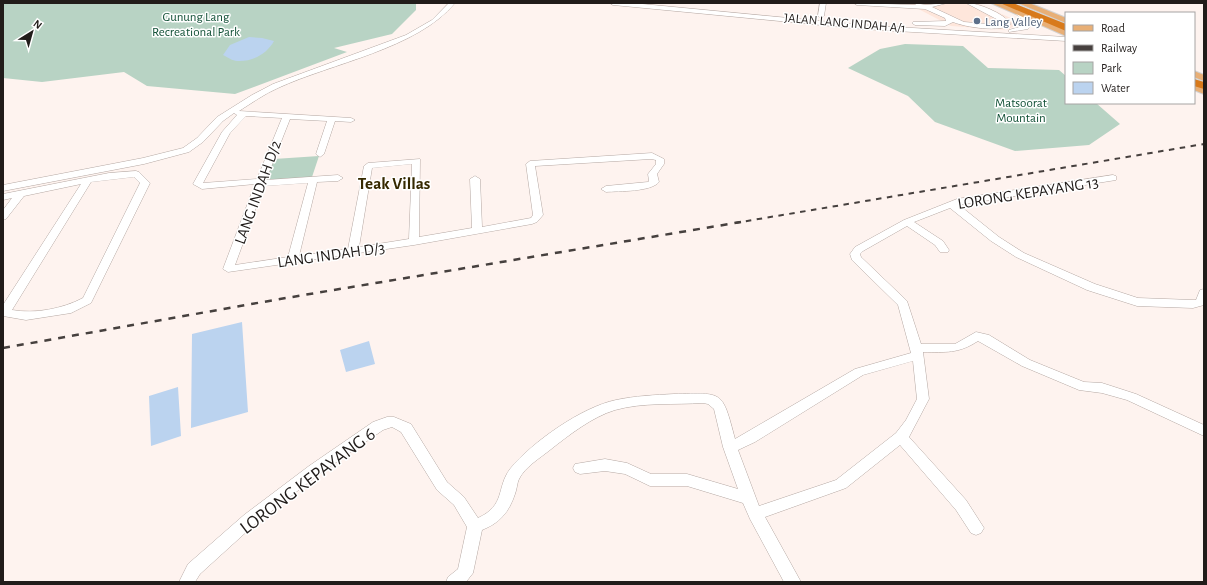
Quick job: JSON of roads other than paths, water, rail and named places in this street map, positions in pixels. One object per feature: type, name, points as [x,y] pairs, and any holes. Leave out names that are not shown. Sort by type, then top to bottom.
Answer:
[{"type":"highway","points":[[1005,3],[1065,27]]},
{"type":"highway","points":[[1011,3],[1065,27]]},
{"type":"main road","points":[[995,3],[1065,33]]},
{"type":"main road","points":[[1022,3],[1065,21]]},
{"type":"street","points":[[3,188],[144,161],[184,150],[194,144],[225,112],[262,89],[406,33],[426,22],[446,3]]},
{"type":"street","points":[[225,112],[271,88],[408,36],[434,21],[452,3]]},
{"type":"street","points":[[613,3],[862,27],[1065,38]]},
{"type":"street","name":"JALAN LANG INDAH A/1","points":[[642,3],[785,17],[924,28],[1006,32],[1026,28],[1029,23],[1018,13]]},
{"type":"street","name":"JALAN LANG INDAH A/1","points":[[685,3],[900,22]]},
{"type":"street","points":[[821,16],[823,3]]},
{"type":"street","points":[[857,3],[924,7],[944,3]]},
{"type":"street","points":[[917,3],[948,18],[969,25],[1001,27],[1008,24],[1005,20],[969,3]]},
{"type":"street","points":[[771,11],[785,17]]},
{"type":"street","points":[[924,28],[937,24],[949,23],[948,18]]},
{"type":"street","name":"JALAN LANG INDAH A/1","points":[[908,22],[937,24]]},
{"type":"street","points":[[225,112],[351,120]]},
{"type":"street","points":[[244,114],[226,132],[198,184],[202,186],[338,178]]},
{"type":"street","name":"LANG INDAH D/2","points":[[228,269],[281,128],[287,116]]},
{"type":"street","points":[[320,154],[332,119]]},
{"type":"street","name":"LANG INDAH D/3","points":[[228,269],[293,259],[354,252],[529,222],[534,220],[538,215],[530,164],[652,156],[660,159],[660,164],[652,174],[654,182],[650,185],[606,189]]},
{"type":"street","points":[[354,252],[368,166],[417,160],[414,242]]},
{"type":"street","points":[[3,197],[21,194],[88,180],[109,176],[136,174],[145,183],[87,300],[72,309],[26,316],[4,312],[88,180]]},
{"type":"street","name":"LORONG KEPAYANG 13","points":[[755,514],[841,484],[901,437],[911,423],[922,399],[917,351],[903,304],[856,258],[855,254],[859,249],[907,222],[960,201],[1114,178]]},
{"type":"street","points":[[293,259],[313,179]]},
{"type":"street","points":[[475,179],[476,231]]},
{"type":"street","points":[[3,217],[21,194]]},
{"type":"street","points":[[950,204],[959,208],[995,239],[1020,255],[1104,292],[1143,303],[1193,304],[1200,302],[1204,293]]},
{"type":"street","points":[[907,222],[939,243],[944,250]]},
{"type":"street","points":[[730,447],[750,438],[860,372],[917,351],[956,348],[976,336],[985,338],[1026,363],[1083,387],[1102,388],[1131,397],[1204,431]]},
{"type":"street","points":[[454,582],[465,573],[475,526],[486,522],[497,515],[503,507],[513,476],[524,463],[556,438],[600,411],[615,405],[703,398],[712,400],[720,407],[730,447],[755,514],[792,582]]},
{"type":"street","name":"LORONG KEPAYANG 6","points":[[187,582],[194,569],[249,520],[314,470],[378,426],[387,422],[394,422],[406,428],[442,486],[459,501],[475,526]]},
{"type":"street","points":[[901,437],[961,505],[976,528]]},
{"type":"street","points":[[580,468],[605,465],[628,470],[650,480],[687,480],[749,498]]},
{"type":"water","points":[[249,37],[274,41],[267,50],[253,59],[235,61],[223,55],[230,45]]},
{"type":"water","points":[[242,322],[248,412],[191,428],[192,334]]},
{"type":"water","points":[[369,341],[375,364],[346,372],[340,350]]},
{"type":"water","points":[[178,387],[181,436],[151,446],[149,396]]},
{"type":"railway","points":[[735,223],[1204,144]]},
{"type":"railway","points":[[3,348],[280,299],[741,222]]},
{"type":"place","name":"Lang Valley","points":[[977,21]]},
{"type":"district","name":"Teak Villas","points":[[394,183]]},
{"type":"park label","name":"Gunung Lang Recreational Park","points":[[196,24]]},
{"type":"park label","name":"Matsoorat Mountain","points":[[1021,110]]}]
